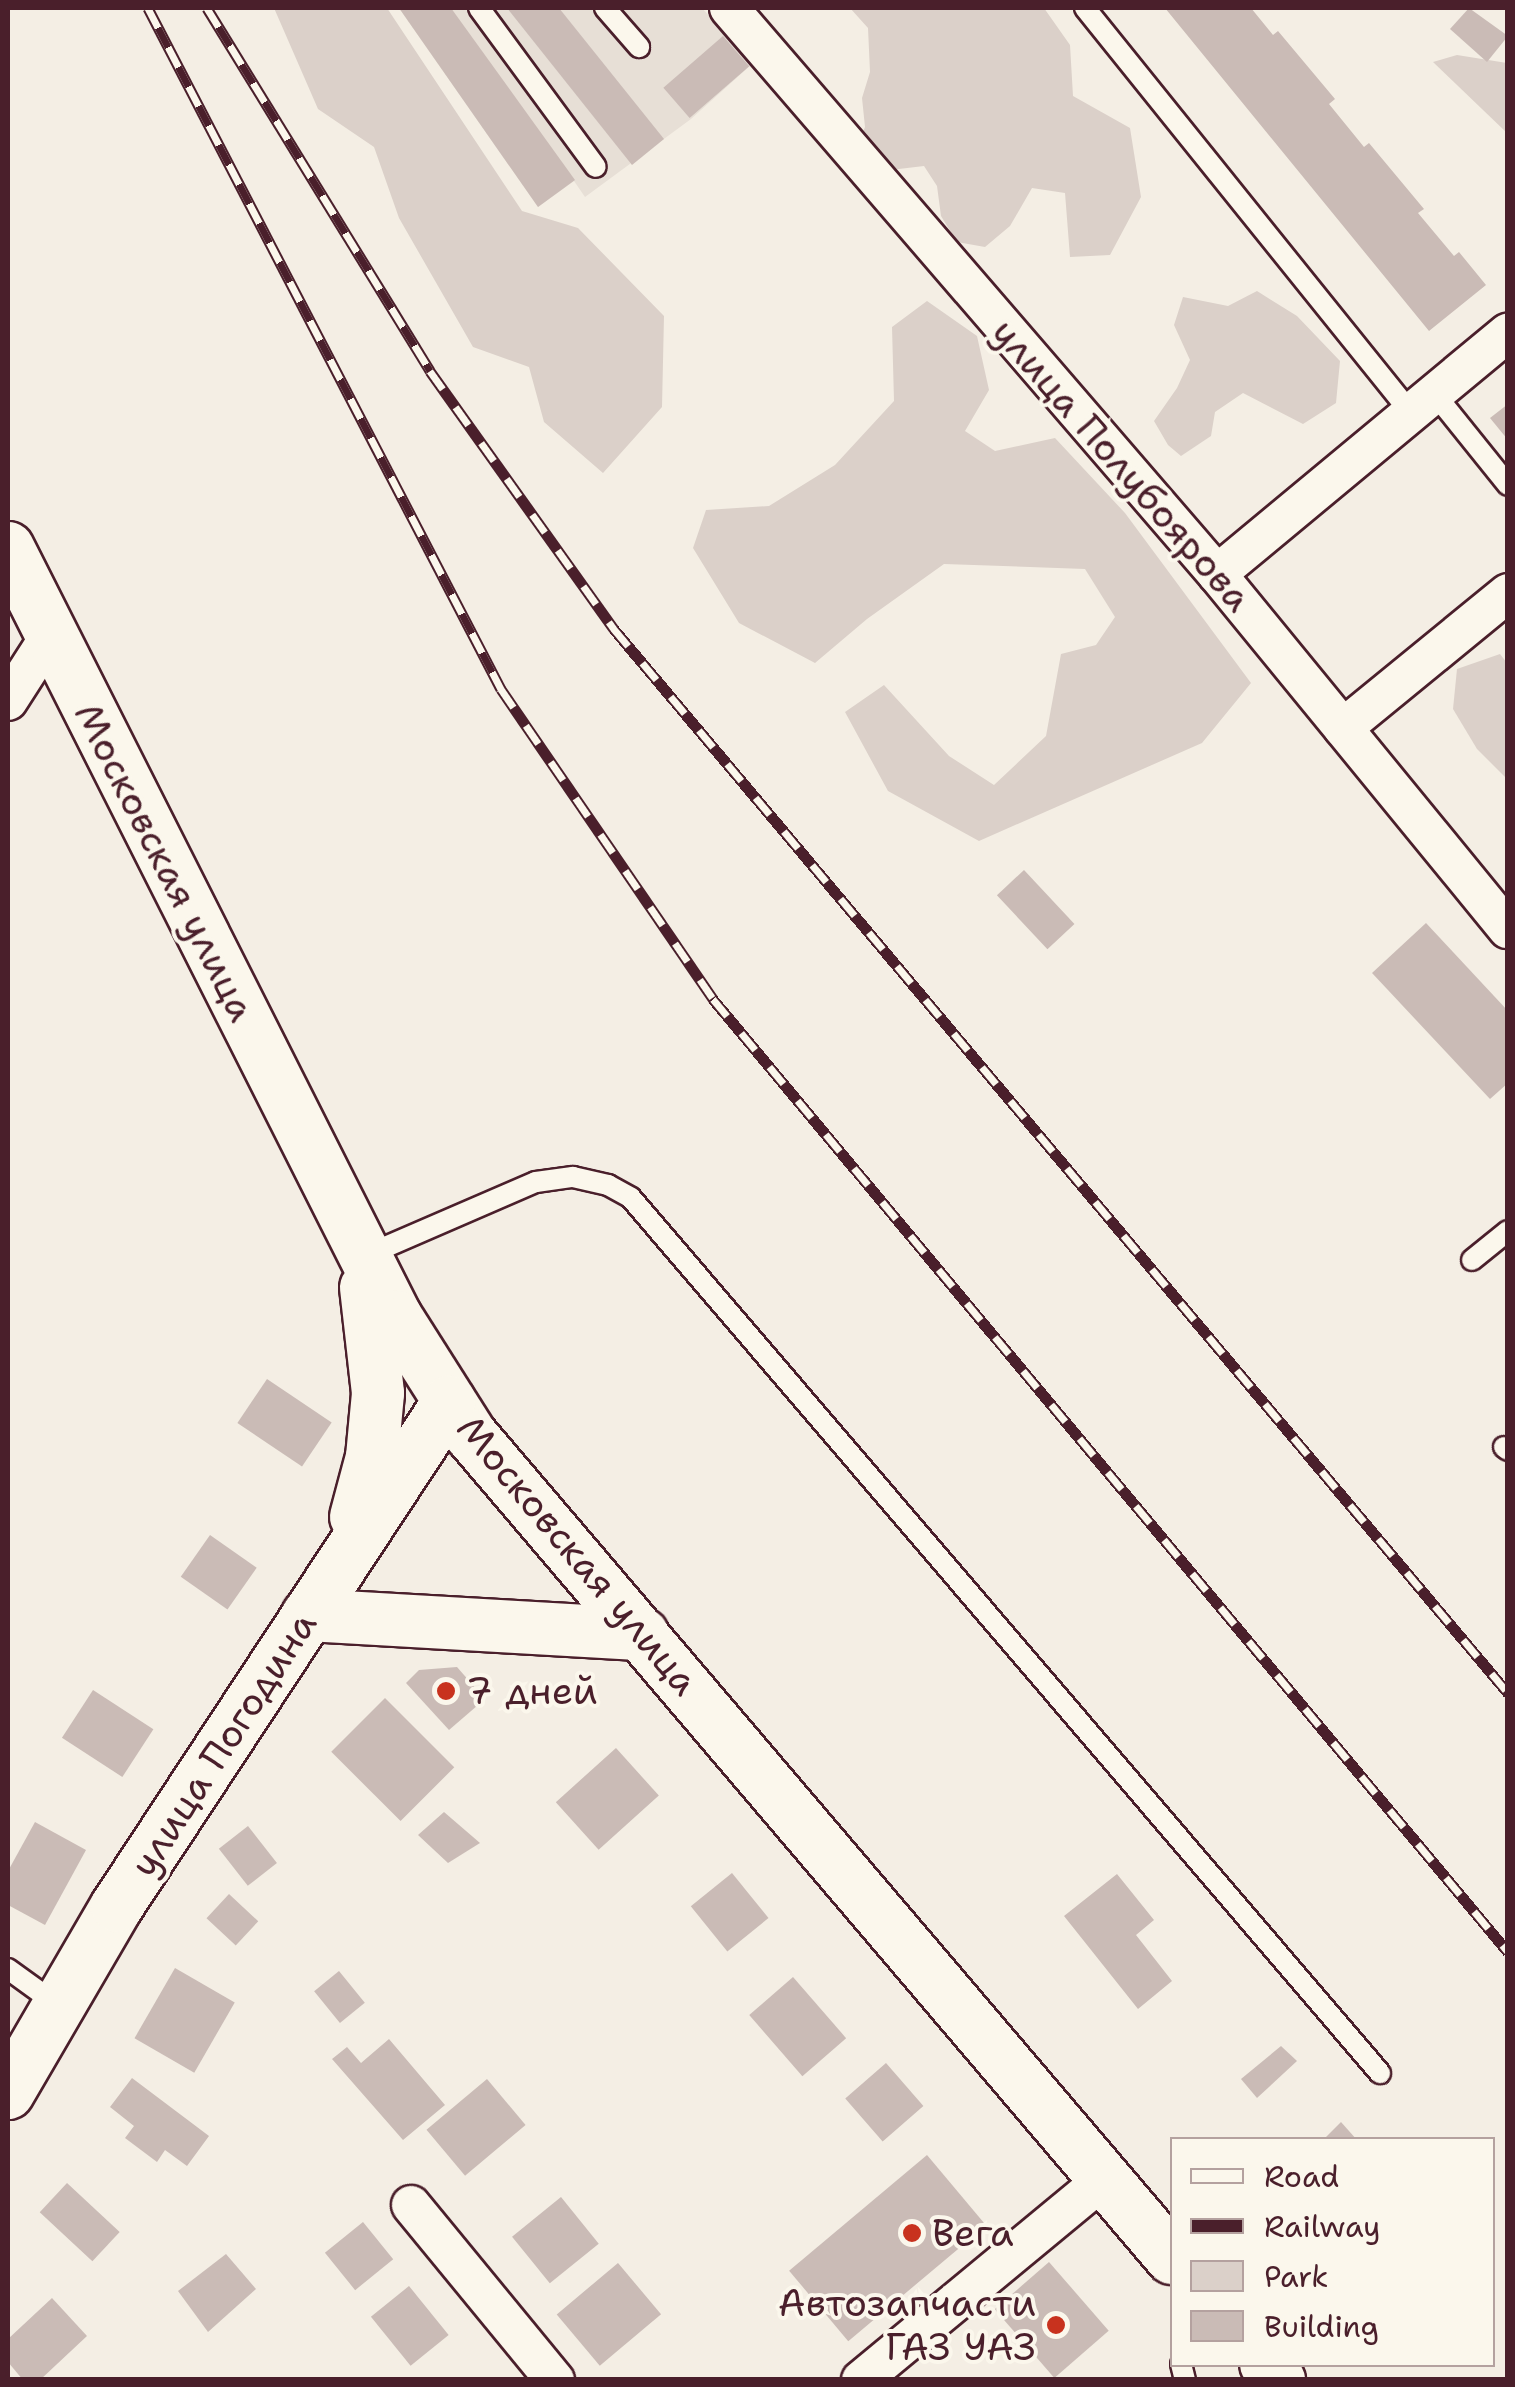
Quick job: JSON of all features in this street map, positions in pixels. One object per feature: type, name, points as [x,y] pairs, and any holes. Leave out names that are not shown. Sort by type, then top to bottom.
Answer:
[{"type":"main road","name":"Московская улица","points":[[8,548],[396,1317],[449,1402],[514,1492],[642,1634],[1105,2178],[1170,2262]]},
{"type":"main road","points":[[345,1557],[372,1457],[378,1392],[370,1306],[354,1234]]},
{"type":"main road","name":"улица Погодина","points":[[8,2093],[117,1906],[449,1402]]},
{"type":"main road","points":[[308,1615],[642,1634]]},
{"type":"street","name":"улица Полубоярова","points":[[729,8],[1217,574],[1508,929]]},
{"type":"street","points":[[1217,574],[1508,332]]},
{"type":"street","points":[[1343,728],[1508,594]]},
{"type":"street","points":[[8,701],[51,634]]},
{"type":"street","points":[[861,2380],[1105,2178]]},
{"type":"street","points":[[411,2205],[555,2380]]},
{"type":"lane","points":[[479,8],[596,166]]},
{"type":"lane","points":[[605,8],[639,47]]},
{"type":"lane","points":[[1085,8],[1422,403],[1508,485]]},
{"type":"lane","points":[[354,1234],[536,1182],[573,1177],[608,1185],[631,1198],[1380,2073]]},
{"type":"lane","points":[[1472,1260],[1508,1231]]},
{"type":"lane","points":[[8,1969],[58,2006]]},
{"type":"shaded area","points":[[399,8],[702,8],[752,64],[691,119],[585,197],[574,181],[538,207]]},
{"type":"green space","points":[[274,8],[387,8],[522,211],[578,228],[664,316],[662,407],[603,473],[544,422],[529,367],[473,347],[399,218],[374,147],[318,109]]},
{"type":"green space","points":[[850,8],[1044,8],[1070,45],[1073,96],[1130,128],[1141,197],[1110,255],[1070,257],[1065,193],[1032,188],[1010,226],[985,247],[957,242],[941,216],[937,186],[924,166],[882,171],[858,144],[865,127],[862,98],[870,72],[868,28]]},
{"type":"green space","points":[[1457,55],[1507,63],[1507,133],[1433,62]]},
{"type":"green space","points":[[1257,291],[1297,316],[1340,361],[1336,403],[1303,424],[1243,393],[1215,412],[1211,436],[1181,456],[1168,445],[1154,421],[1177,388],[1190,360],[1174,325],[1183,297],[1228,306]]},
{"type":"green space","points":[[927,301],[977,336],[989,390],[965,431],[995,451],[1055,438],[1125,513],[1251,683],[1202,743],[979,841],[888,791],[845,712],[884,685],[949,756],[994,785],[1046,736],[1061,654],[1096,645],[1115,617],[1085,569],[944,564],[867,619],[815,663],[739,623],[693,548],[706,510],[769,506],[835,465],[894,401],[892,327]]},
{"type":"green space","points":[[1500,654],[1507,663],[1507,779],[1477,749],[1453,709],[1457,669]]},
{"type":"building","points":[[399,8],[451,8],[575,180],[538,207]]},
{"type":"building","points":[[507,8],[559,8],[664,139],[632,165]]},
{"type":"building","points":[[1165,8],[1251,8],[1273,35],[1278,31],[1335,99],[1329,104],[1364,147],[1369,143],[1424,209],[1418,213],[1454,256],[1459,252],[1486,285],[1429,331]]},
{"type":"building","points":[[1469,8],[1508,36],[1487,62],[1450,29]]},
{"type":"building","points":[[723,36],[749,66],[690,118],[663,88]]},
{"type":"building","points":[[1508,404],[1508,440],[1490,418]]},
{"type":"building","points":[[1024,870],[1074,924],[1047,949],[997,895]]},
{"type":"building","points":[[1426,923],[1508,1011],[1508,1083],[1490,1099],[1372,973]]},
{"type":"building","points":[[267,1379],[332,1423],[302,1467],[237,1423]]},
{"type":"building","points":[[210,1535],[257,1568],[227,1609],[181,1577]]},
{"type":"building","name":"7 дней","points":[[457,1667],[485,1699],[449,1730],[406,1683],[419,1670]]},
{"type":"building","points":[[93,1690],[153,1729],[122,1777],[62,1738]]},
{"type":"building","points":[[385,1698],[454,1767],[401,1821],[331,1752]]},
{"type":"building","points":[[616,1748],[659,1796],[599,1850],[556,1802]]},
{"type":"building","points":[[444,1812],[480,1843],[448,1863],[418,1835]]},
{"type":"building","points":[[35,1822],[86,1850],[45,1925],[8,1905],[8,1871]]},
{"type":"building","points":[[248,1826],[277,1863],[248,1886],[219,1849]]},
{"type":"building","points":[[732,1873],[769,1918],[727,1951],[691,1906]]},
{"type":"building","points":[[1117,1874],[1154,1920],[1136,1935],[1172,1981],[1138,2009],[1064,1916]]},
{"type":"building","points":[[229,1894],[258,1921],[236,1945],[206,1918]]},
{"type":"building","points":[[175,1968],[235,2002],[194,2073],[135,2038]]},
{"type":"building","points":[[339,1971],[365,2003],[340,2023],[314,1991]]},
{"type":"building","points":[[793,1977],[846,2038],[802,2076],[749,2015]]},
{"type":"building","points":[[389,2039],[445,2105],[403,2140],[332,2059],[347,2047],[361,2063]]},
{"type":"building","points":[[1281,2046],[1297,2061],[1257,2098],[1241,2079]]},
{"type":"building","points":[[886,2063],[923,2106],[883,2141],[845,2098]]},
{"type":"building","points":[[132,2078],[209,2136],[187,2166],[165,2150],[157,2162],[125,2138],[134,2126],[110,2107]]},
{"type":"building","points":[[487,2079],[526,2125],[465,2176],[426,2130]]},
{"type":"building","points":[[1341,2122],[1354,2137],[1326,2137]]},
{"type":"building","points":[[927,2155],[986,2225],[848,2341],[789,2271]]},
{"type":"building","points":[[67,2183],[120,2232],[92,2261],[40,2212]]},
{"type":"building","points":[[561,2197],[599,2244],[550,2283],[512,2237]]},
{"type":"building","points":[[363,2222],[393,2259],[355,2290],[325,2253]]},
{"type":"building","points":[[226,2254],[256,2289],[208,2332],[178,2291]]},
{"type":"building","points":[[1049,2262],[1109,2331],[1054,2378],[995,2309]]},
{"type":"building","points":[[618,2263],[661,2314],[600,2366],[557,2314]]},
{"type":"building","points":[[409,2286],[449,2335],[411,2366],[371,2317]]},
{"type":"building","points":[[52,2298],[87,2336],[40,2380],[23,2380],[8,2362],[8,2339]]},
{"type":"railway","points":[[148,8],[501,689],[713,999],[1508,1952]]},
{"type":"railway","points":[[207,8],[430,371],[614,629],[1508,1693]]},
{"type":"place","name":"7 дней","points":[[446,1691]]},
{"type":"place","name":"Вега","points":[[912,2233]]},
{"type":"place","name":"Автозапчасти ГАЗ УАЗ","points":[[1056,2325]]}]
